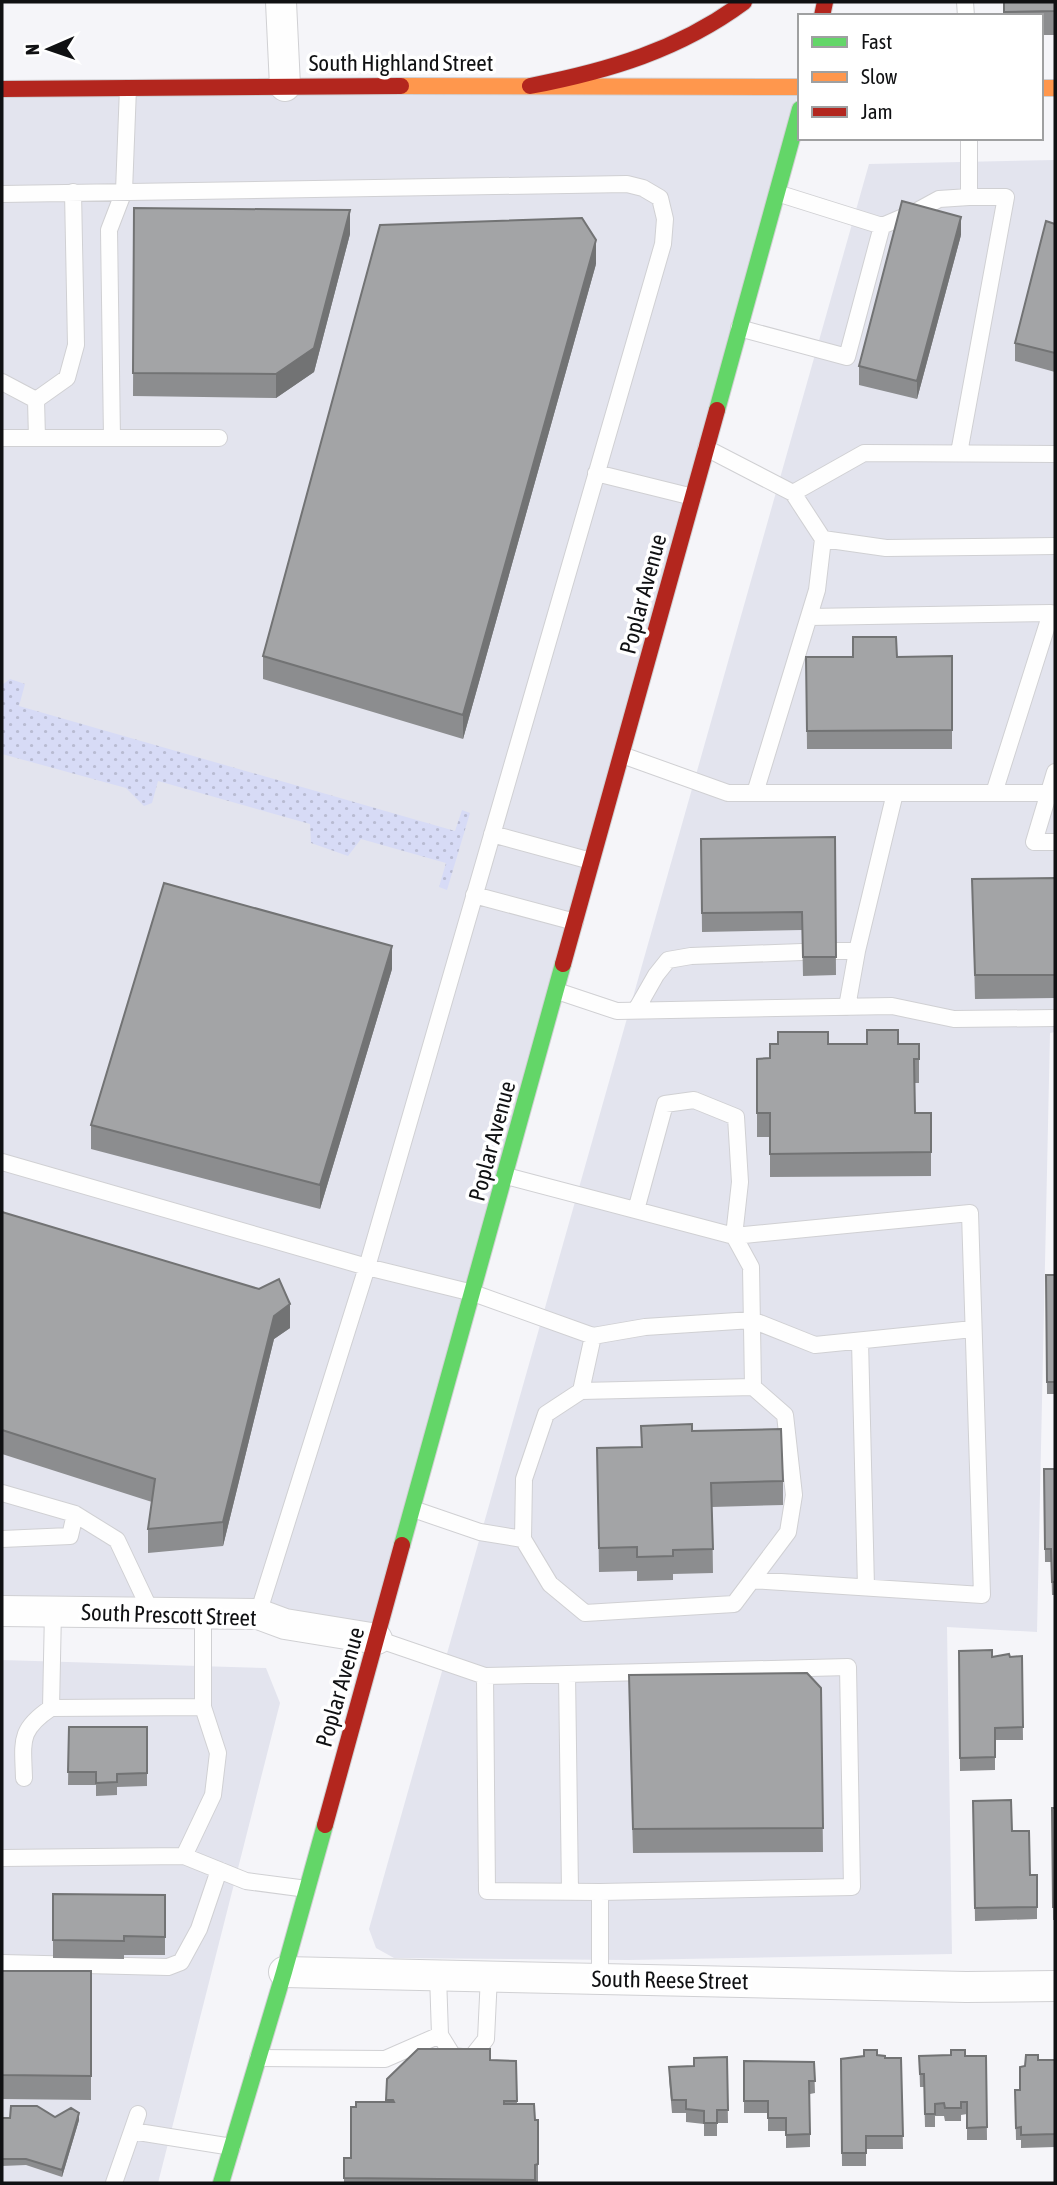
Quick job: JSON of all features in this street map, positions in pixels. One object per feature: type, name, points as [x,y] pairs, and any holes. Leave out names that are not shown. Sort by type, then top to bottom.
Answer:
[{"type":"main road","points":[[530,86],[597,72],[661,51],[718,21],[744,2]]},
{"type":"main road","name":"South Highland Street","points":[[2,89],[285,86],[798,87]]},
{"type":"main road","name":"Poplar Avenue","points":[[221,2183],[284,1972],[377,1639],[798,116]]},
{"type":"street","points":[[281,2],[285,86]]},
{"type":"street","name":"South Prescott Street","points":[[2,1611],[258,1614],[285,1623],[377,1639]]},
{"type":"street","name":"South Reese Street","points":[[284,1972],[966,1987],[1055,1986]]},
{"type":"lane","points":[[112,438],[109,230],[124,191],[128,88]]},
{"type":"lane","points":[[969,140],[969,197]]},
{"type":"lane","points":[[2,194],[627,184],[643,188],[660,198],[665,219],[663,244],[367,1267],[258,1614]]},
{"type":"lane","points":[[36,400],[66,378],[76,345],[74,192]]},
{"type":"lane","points":[[777,193],[883,226],[939,199],[1006,197],[959,453]]},
{"type":"lane","points":[[739,328],[847,357],[883,226]]},
{"type":"lane","points":[[2,382],[36,400]]},
{"type":"lane","points":[[36,400],[37,438]]},
{"type":"lane","points":[[2,438],[219,438]]},
{"type":"lane","points":[[706,448],[793,493],[823,540],[817,590],[755,793]]},
{"type":"lane","points":[[793,493],[863,453],[1055,454]]},
{"type":"lane","points":[[596,473],[693,497]]},
{"type":"lane","points":[[823,540],[887,548],[1055,546]]},
{"type":"lane","points":[[809,617],[1053,614],[995,793]]},
{"type":"lane","points":[[622,755],[728,793],[1049,793]]},
{"type":"lane","points":[[1055,772],[1034,842],[1055,842]]},
{"type":"lane","points":[[847,1007],[857,951],[895,793]]},
{"type":"lane","points":[[492,834],[592,861]]},
{"type":"lane","points":[[474,895],[575,922]]},
{"type":"lane","points":[[836,951],[857,951]]},
{"type":"lane","points":[[636,1010],[668,960],[691,956],[802,952]]},
{"type":"lane","points":[[556,991],[617,1011],[892,1006],[954,1019],[1055,1018]]},
{"type":"lane","points":[[636,1210],[665,1104],[694,1100],[736,1117],[740,1182],[734,1236],[751,1267],[753,1387]]},
{"type":"lane","points":[[2,1163],[367,1267],[473,1293],[593,1336],[645,1327],[752,1321],[815,1345],[973,1329]]},
{"type":"lane","points":[[506,1176],[734,1236],[970,1213],[982,1595],[752,1580]]},
{"type":"lane","points":[[581,1391],[593,1336]]},
{"type":"lane","points":[[860,1340],[866,1587]]},
{"type":"lane","points":[[753,1387],[785,1415],[794,1495],[788,1532],[734,1604],[585,1614],[550,1584],[523,1539],[524,1479],[546,1415],[581,1391],[753,1387]]},
{"type":"lane","points":[[2,1493],[75,1514],[117,1540],[151,1612]]},
{"type":"lane","points":[[413,1509],[480,1532],[523,1539]]},
{"type":"lane","points":[[2,1539],[70,1536],[75,1514]]},
{"type":"lane","points":[[51,1708],[53,1611]]},
{"type":"lane","points":[[184,1856],[213,1795],[218,1753],[203,1707],[203,1613]]},
{"type":"lane","points":[[377,1639],[485,1676],[848,1667],[852,1888],[487,1891],[485,1676]]},
{"type":"lane","points":[[567,1674],[570,1891]]},
{"type":"lane","points":[[24,1778],[23,1736],[36,1718],[51,1708],[203,1707]]},
{"type":"lane","points":[[2,1858],[184,1856],[246,1881],[307,1889]]},
{"type":"lane","points":[[2,1963],[167,1967],[181,1962],[199,1929],[219,1870]]},
{"type":"lane","points":[[600,1892],[600,1979]]},
{"type":"lane","points":[[438,1975],[440,2035],[453,2056],[471,2058],[486,2039],[489,1976]]},
{"type":"lane","points":[[258,2058],[385,2060],[440,2035]]},
{"type":"lane","points":[[114,2183],[138,2114]]},
{"type":"lane","points":[[132,2131],[232,2147]]},
{"type":"shaded area","points":[[798,87],[377,1639],[285,1624],[2,1611],[2,89]]},
{"type":"shaded area","points":[[1055,160],[1055,1032],[1050,1033],[1037,1632],[947,1627],[952,1954],[628,1960],[394,1958],[376,1948],[369,1929],[869,164]]},
{"type":"shaded area","points":[[10,679],[25,684],[19,706],[455,831],[462,810],[470,813],[447,890],[439,887],[446,863],[361,839],[348,856],[311,843],[310,824],[158,781],[152,803],[144,806],[126,788],[2,754],[2,685]]},
{"type":"shaded area","points":[[2,1660],[266,1668],[280,1703],[158,2183],[2,2183]]},
{"type":"building","points":[[1004,2],[1055,2],[1055,11],[1004,12]]},
{"type":"building","points":[[902,201],[961,217],[917,381],[859,366]]},
{"type":"building","points":[[134,208],[350,210],[314,348],[276,374],[133,373]]},
{"type":"building","points":[[582,218],[596,240],[463,715],[263,656],[380,225]]},
{"type":"building","points":[[1046,221],[1055,224],[1055,353],[1015,343]]},
{"type":"building","points":[[853,637],[896,637],[897,657],[952,656],[952,730],[807,731],[806,657],[853,657]]},
{"type":"building","points":[[835,837],[836,957],[803,957],[802,912],[702,913],[701,839]]},
{"type":"building","points":[[1055,878],[1055,975],[975,975],[972,879]]},
{"type":"building","points":[[164,883],[392,946],[320,1185],[91,1125]]},
{"type":"building","points":[[867,1030],[898,1030],[898,1044],[919,1044],[919,1059],[914,1059],[915,1113],[931,1113],[931,1152],[770,1154],[770,1113],[757,1113],[757,1059],[770,1058],[770,1044],[778,1044],[778,1032],[828,1032],[828,1044],[867,1044]]},
{"type":"building","points":[[2,1212],[259,1289],[279,1279],[290,1304],[274,1316],[223,1522],[148,1529],[155,1479],[2,1430]]},
{"type":"building","points":[[1046,1275],[1055,1275],[1055,1382],[1047,1382]]},
{"type":"building","points":[[692,1424],[692,1431],[781,1429],[783,1481],[711,1483],[713,1549],[673,1550],[673,1556],[637,1557],[637,1547],[599,1548],[597,1448],[642,1447],[641,1426]]},
{"type":"building","points":[[1044,1469],[1055,1469],[1055,1582],[1052,1582],[1051,1549],[1045,1549]]},
{"type":"building","points":[[992,1650],[992,1657],[1009,1654],[1010,1657],[1022,1656],[1023,1727],[995,1728],[995,1757],[960,1758],[959,1651]]},
{"type":"building","points":[[807,1673],[821,1688],[823,1828],[633,1829],[629,1675]]},
{"type":"building","points":[[69,1727],[147,1727],[147,1773],[117,1774],[117,1782],[96,1783],[96,1772],[68,1772]]},
{"type":"building","points":[[1011,1800],[1012,1831],[1029,1831],[1030,1875],[1037,1875],[1037,1907],[975,1908],[973,1801]]},
{"type":"building","points":[[1052,1808],[1055,1808],[1055,1907],[1053,1907]]},
{"type":"building","points":[[53,1894],[165,1895],[165,1937],[124,1936],[124,1941],[53,1940]]},
{"type":"building","points":[[2,1971],[91,1971],[91,2076],[2,2075]]},
{"type":"building","points":[[418,2049],[490,2049],[490,2060],[516,2061],[517,2101],[504,2101],[504,2104],[534,2104],[535,2120],[538,2120],[538,2164],[535,2165],[535,2180],[344,2178],[344,2158],[351,2158],[351,2107],[356,2107],[356,2102],[394,2102],[386,2100],[387,2079]]},
{"type":"building","points":[[864,2050],[877,2050],[877,2055],[885,2058],[901,2058],[903,2136],[866,2136],[866,2153],[842,2153],[841,2059],[864,2056]]},
{"type":"building","points":[[951,2050],[965,2050],[965,2056],[986,2056],[987,2127],[967,2128],[967,2102],[961,2102],[961,2108],[945,2108],[944,2103],[935,2104],[935,2114],[925,2114],[924,2074],[920,2074],[919,2056],[951,2055]]},
{"type":"building","points":[[1026,2055],[1038,2055],[1038,2060],[1055,2060],[1055,2134],[1021,2135],[1021,2127],[1016,2128],[1015,2090],[1020,2090],[1020,2067],[1025,2066]]},
{"type":"building","points":[[727,2057],[728,2110],[717,2110],[717,2123],[704,2123],[704,2111],[686,2109],[686,2100],[672,2100],[669,2067],[694,2066],[694,2058]]},
{"type":"building","points":[[744,2061],[814,2062],[815,2081],[809,2081],[810,2134],[786,2135],[786,2118],[768,2118],[768,2101],[744,2101]]},
{"type":"building","points":[[11,2106],[37,2106],[55,2117],[71,2108],[79,2113],[62,2170],[26,2159],[2,2159],[2,2118],[10,2118]]},
{"type":"traffic: fast","points":[[717,410],[798,116]]},
{"type":"traffic: fast","points":[[402,1545],[563,964]]},
{"type":"traffic: fast","points":[[221,2183],[325,1825]]},
{"type":"traffic: slow","points":[[401,86],[798,87]]},
{"type":"traffic: slow","points":[[1043,88],[1055,88]]},
{"type":"traffic: jam","points":[[530,86],[615,65],[668,46],[719,19],[744,2]]},
{"type":"traffic: jam","points":[[822,14],[825,2]]},
{"type":"traffic: jam","points":[[2,89],[401,86]]},
{"type":"traffic: jam","points":[[563,964],[717,410]]},
{"type":"traffic: jam","points":[[325,1825],[402,1545]]}]
